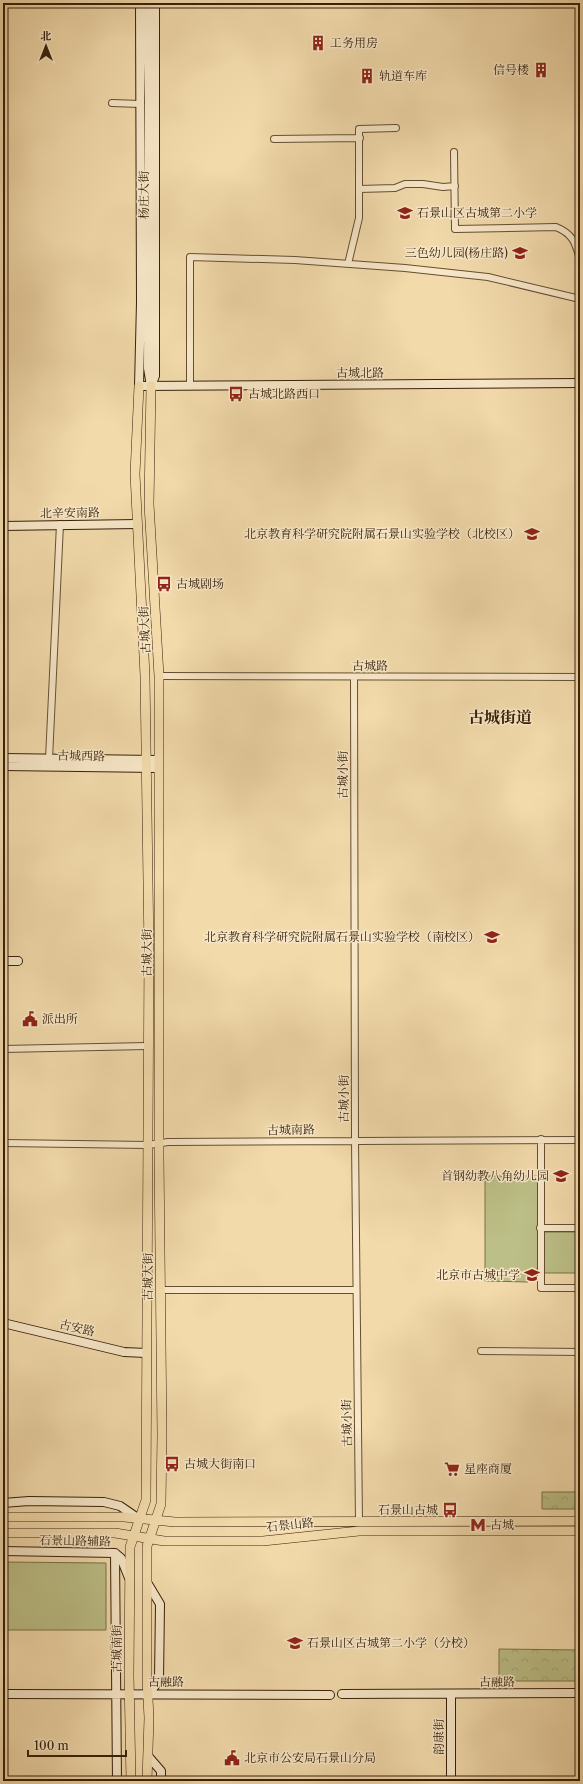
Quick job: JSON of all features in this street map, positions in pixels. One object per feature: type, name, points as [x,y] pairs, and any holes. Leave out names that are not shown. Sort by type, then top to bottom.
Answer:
[{"type":"main road","name":"古城大街","points":[[139,1519],[146,1500],[148,1145],[147,1046],[149,950],[146,676],[135,474],[138,397],[140,386]]},
{"type":"main road","name":"古城大街","points":[[150,1538],[161,1504],[158,764],[159,676],[149,504],[151,386]]},
{"type":"main road","points":[[3,1517],[120,1517],[139,1519]]},
{"type":"main road","name":"石景山路","points":[[139,1519],[174,1522],[580,1521]]},
{"type":"main road","name":"古城南街","points":[[130,1781],[130,1547],[139,1519]]},
{"type":"main road","name":"石景山路","points":[[3,1533],[115,1533],[164,1541],[263,1541],[359,1531],[580,1531]]},
{"type":"main road","points":[[147,1781],[149,1694],[147,1679],[147,1546],[150,1538]]},
{"type":"street","name":"杨庄大街","points":[[140,3],[140,386]]},
{"type":"street","points":[[147,3],[149,101],[148,368],[151,386]]},
{"type":"street","name":"杨庄大街","points":[[151,386],[156,368],[155,3]]},
{"type":"street","points":[[112,104],[140,104]]},
{"type":"street","points":[[348,264],[359,218],[359,129],[396,128]]},
{"type":"street","points":[[274,139],[360,138]]},
{"type":"street","points":[[454,152],[455,229],[556,228],[566,232],[575,242],[580,259]]},
{"type":"street","points":[[359,189],[395,188],[405,184],[455,186]]},
{"type":"street","points":[[190,386],[190,257],[295,260],[488,277],[580,299]]},
{"type":"street","name":"古城北路","points":[[140,386],[580,383]]},
{"type":"street","points":[[50,759],[60,524]]},
{"type":"street","name":"北辛安南路","points":[[3,526],[137,524]]},
{"type":"street","name":"古城路","points":[[159,676],[580,677]]},
{"type":"street","name":"古城小街","points":[[354,677],[355,1140],[359,1522]]},
{"type":"street","name":"古城西路","points":[[3,758],[146,764]]},
{"type":"street","name":"古城西路","points":[[3,766],[158,764]]},
{"type":"street","points":[[3,961],[18,961]]},
{"type":"street","points":[[3,1049],[147,1046]]},
{"type":"street","points":[[541,1140],[540,1288],[580,1288]]},
{"type":"street","name":"古城南路","points":[[3,1143],[148,1145],[168,1142],[580,1140]]},
{"type":"street","points":[[540,1228],[580,1228]]},
{"type":"street","points":[[160,1290],[356,1290]]},
{"type":"street","name":"古安路","points":[[3,1324],[124,1352],[146,1353]]},
{"type":"street","points":[[481,1351],[580,1352]]},
{"type":"street","points":[[3,1503],[29,1501],[104,1502],[120,1506],[139,1519]]},
{"type":"street","points":[[3,1544],[40,1552]]},
{"type":"street","name":"石景山路辅路","points":[[3,1551],[115,1554],[121,1558],[130,1580]]},
{"type":"street","points":[[115,1554],[117,1781]]},
{"type":"street","name":"古融路","points":[[342,1694],[580,1693]]},
{"type":"street","name":"古融路","points":[[3,1694],[330,1695]]},
{"type":"street","name":"韵康街","points":[[451,1694],[451,1781]]},
{"type":"street","points":[[148,1756],[161,1771],[161,1781]]},
{"type":"green space","points":[[485,1176],[538,1176],[538,1267],[528,1282],[485,1281]]},
{"type":"green space","points":[[542,1232],[580,1232],[580,1273],[542,1273]]},
{"type":"green space","points":[[542,1492],[580,1492],[580,1509],[542,1509]]},
{"type":"green space","points":[[3,1562],[106,1563],[106,1630],[3,1630]]},
{"type":"green space","points":[[499,1649],[580,1650],[580,1681],[499,1681]]},
{"type":"place","name":"工务用房","points":[[318,43]]},
{"type":"place","name":"信号楼","points":[[541,70]]},
{"type":"place","name":"轨道车库","points":[[367,76]]},
{"type":"place","name":"石景山区古城第二小学","points":[[405,213]]},
{"type":"place","name":"三色幼儿园(杨庄路)","points":[[520,253]]},
{"type":"place","name":"古城北路西口","points":[[236,394]]},
{"type":"place","name":"北京教育科学研究院附属石景山实验学校（北校区）","points":[[532,534]]},
{"type":"place","name":"古城剧场","points":[[164,584]]},
{"type":"place","name":"北京教育科学研究院附属石景山实验学校（南校区）","points":[[492,937]]},
{"type":"place","name":"派出所","points":[[30,1019]]},
{"type":"place","name":"首钢幼教八角幼儿园","points":[[561,1176]]},
{"type":"place","name":"北京市古城中学","points":[[532,1275]]},
{"type":"place","name":"古城大街南口","points":[[172,1464]]},
{"type":"place","name":"星座商厦","points":[[452,1469]]},
{"type":"place","name":"石景山古城","points":[[450,1510]]},
{"type":"place","name":"古城","points":[[478,1525]]},
{"type":"place","name":"石景山区古城第二小学（分校）","points":[[295,1643]]},
{"type":"place","name":"北京市公安局石景山分局","points":[[232,1758]]},
{"type":"district","name":"古城街道","points":[[500,717]]}]
